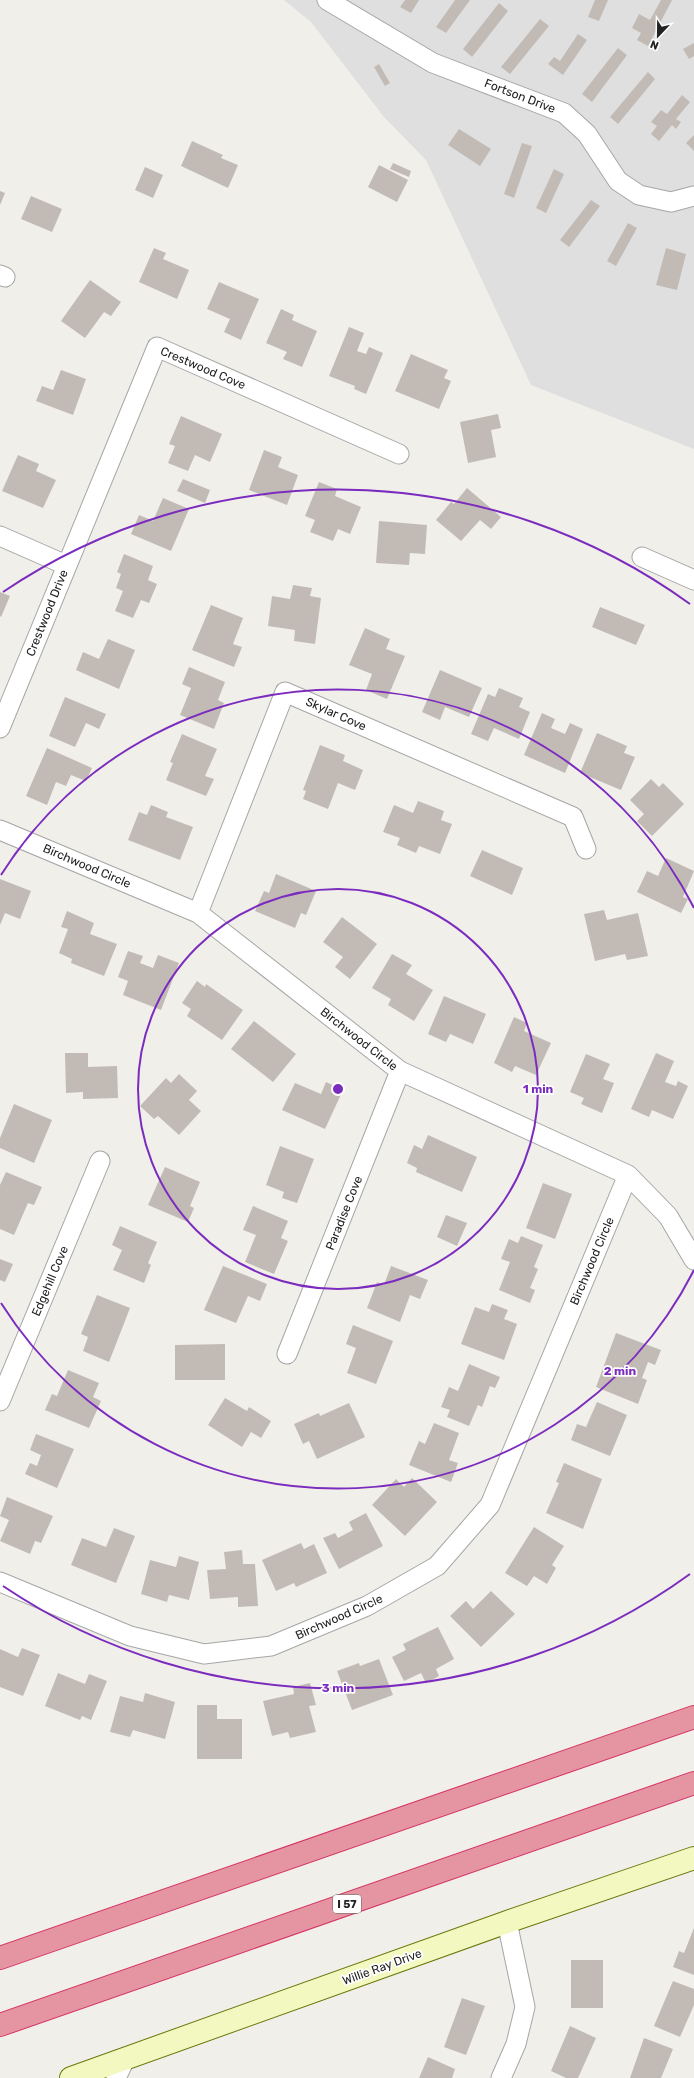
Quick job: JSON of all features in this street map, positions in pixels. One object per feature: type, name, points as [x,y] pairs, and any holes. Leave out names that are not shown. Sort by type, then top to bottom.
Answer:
[{"type":"highway","points":[[0,1958],[694,1717]]},
{"type":"highway","name":"I 57","points":[[0,2024],[694,1783]]},
{"type":"street","name":"Fortson Drive","points":[[327,0],[433,63],[564,113],[587,134],[618,181],[639,195],[671,202],[694,196]]},
{"type":"street","name":"Crestwood Cove","points":[[66,565],[156,347],[399,454]]},
{"type":"street","name":"Crestwood Drive","points":[[0,536],[66,565],[0,728]]},
{"type":"street","points":[[642,557],[694,580]]},
{"type":"street","name":"Skylar Cove","points":[[198,913],[285,692],[573,817],[586,849]]},
{"type":"street","name":"Birchwood Circle","points":[[0,830],[198,913],[400,1071],[628,1175],[490,1505],[437,1566],[368,1606],[271,1646],[204,1654],[130,1636],[0,1582]]},
{"type":"street","name":"Paradise Cove","points":[[287,1354],[400,1071]]},
{"type":"street","name":"Edgehill Cove","points":[[0,1401],[100,1161]]},
{"type":"street","points":[[628,1175],[668,1216],[694,1260]]},
{"type":"street","name":"Willie Ray Drive","points":[[71,2078],[121,2069],[507,1922],[694,1858]]},
{"type":"street","points":[[501,2078],[516,2044],[525,2008],[507,1922]]},
{"type":"shaded area","points":[[284,0],[694,0],[694,449],[531,385],[426,160],[384,117],[311,22]]},
{"type":"building","points":[[405,0],[419,0],[411,13],[400,7]]},
{"type":"building","points":[[455,0],[470,0],[446,33],[436,27]]},
{"type":"building","points":[[595,0],[608,0],[599,21],[588,17]]},
{"type":"building","points":[[661,0],[672,0],[648,46],[637,40],[641,33],[632,28],[639,14],[650,20]]},
{"type":"building","points":[[499,3],[508,11],[472,57],[463,49]]},
{"type":"building","points":[[540,19],[549,26],[510,74],[501,67]]},
{"type":"building","points":[[578,34],[587,40],[563,75],[548,64],[554,57],[560,61]]},
{"type":"building","points":[[694,43],[694,56],[689,59],[683,49]]},
{"type":"building","points":[[618,48],[627,55],[592,102],[582,94]]},
{"type":"building","points":[[379,64],[390,83],[385,86],[374,67]]},
{"type":"building","points":[[648,72],[655,79],[618,124],[610,117]]},
{"type":"building","points":[[682,95],[690,102],[676,119],[681,122],[676,129],[672,125],[659,141],[651,134],[657,126],[651,122],[661,110],[667,114]]},
{"type":"building","points":[[459,129],[491,149],[480,166],[448,145]]},
{"type":"building","points":[[694,135],[694,151],[686,143]]},
{"type":"building","points":[[192,141],[223,155],[221,158],[238,165],[228,188],[181,166]]},
{"type":"building","points":[[522,143],[532,146],[514,198],[504,194]]},
{"type":"building","points":[[393,163],[411,171],[409,177],[390,169]]},
{"type":"building","points":[[379,165],[408,180],[397,202],[368,187]]},
{"type":"building","points":[[145,167],[163,175],[153,198],[135,190]]},
{"type":"building","points":[[554,169],[564,174],[546,213],[536,208]]},
{"type":"building","points":[[0,191],[5,193],[0,205]]},
{"type":"building","points":[[31,196],[62,209],[52,232],[21,219]]},
{"type":"building","points":[[591,200],[600,206],[569,247],[560,240]]},
{"type":"building","points":[[628,223],[637,228],[616,266],[607,261]]},
{"type":"building","points":[[154,248],[166,253],[163,259],[189,270],[177,299],[139,282]]},
{"type":"building","points":[[666,248],[686,254],[677,290],[656,285]]},
{"type":"building","points":[[90,280],[121,302],[111,316],[104,312],[85,338],[61,321]]},
{"type":"building","points":[[219,282],[259,299],[241,340],[224,332],[230,319],[207,309]]},
{"type":"building","points":[[281,309],[294,315],[292,320],[317,331],[302,367],[283,359],[287,352],[266,343]]},
{"type":"building","points":[[349,327],[364,333],[357,351],[366,354],[369,347],[383,353],[366,394],[354,389],[355,386],[329,376]]},
{"type":"building","points":[[411,354],[448,370],[444,378],[451,381],[439,409],[395,391]]},
{"type":"building","points":[[61,370],[86,379],[73,415],[36,401],[42,386],[53,390]]},
{"type":"building","points":[[498,414],[501,428],[491,430],[496,457],[468,463],[460,422]]},
{"type":"building","points":[[181,416],[222,434],[210,462],[195,455],[188,471],[168,463],[175,446],[169,444]]},
{"type":"building","points":[[264,450],[282,457],[278,467],[298,475],[287,505],[249,490]]},
{"type":"building","points":[[18,455],[39,464],[36,471],[56,480],[43,508],[2,491]]},
{"type":"building","points":[[183,479],[210,490],[205,503],[177,491]]},
{"type":"building","points":[[319,482],[337,489],[335,496],[361,507],[350,534],[338,529],[333,541],[310,532],[315,520],[305,516]]},
{"type":"building","points":[[467,488],[501,517],[491,529],[480,520],[461,541],[436,520],[451,502],[454,504]]},
{"type":"building","points":[[163,498],[189,509],[171,551],[131,534],[139,515],[153,521]]},
{"type":"building","points":[[379,521],[427,525],[425,554],[410,553],[409,565],[376,563]]},
{"type":"building","points":[[124,554],[153,566],[148,580],[157,584],[149,603],[141,600],[133,618],[115,611],[123,591],[116,588],[121,574],[117,572]]},
{"type":"building","points":[[293,585],[312,588],[310,596],[321,598],[315,644],[294,641],[295,630],[268,626],[272,596],[290,599]]},
{"type":"building","points":[[0,592],[10,596],[1,617],[0,616]]},
{"type":"building","points":[[211,605],[243,618],[233,644],[242,647],[234,667],[192,650]]},
{"type":"building","points":[[600,607],[645,625],[636,645],[592,627]]},
{"type":"building","points":[[365,628],[390,639],[386,649],[405,656],[387,699],[366,690],[372,674],[349,665]]},
{"type":"building","points":[[108,639],[135,650],[119,689],[76,670],[83,652],[99,659]]},
{"type":"building","points":[[189,667],[225,682],[218,700],[224,703],[214,729],[180,715],[191,688],[182,684]]},
{"type":"building","points":[[440,670],[482,688],[469,717],[445,707],[440,720],[422,712]]},
{"type":"building","points":[[499,688],[523,698],[519,707],[530,712],[519,739],[494,728],[488,741],[471,734],[488,694],[495,697]]},
{"type":"building","points":[[65,697],[106,714],[99,729],[86,723],[75,747],[49,736]]},
{"type":"building","points":[[542,713],[555,719],[551,728],[565,734],[570,723],[583,729],[565,773],[524,755]]},
{"type":"building","points":[[597,733],[627,746],[624,753],[635,757],[621,790],[580,773]]},
{"type":"building","points":[[182,734],[217,749],[205,776],[214,779],[206,796],[166,780],[173,763],[170,762]]},
{"type":"building","points":[[320,745],[345,755],[343,761],[363,770],[355,790],[338,783],[328,809],[303,799],[306,791],[303,790]]},
{"type":"building","points":[[47,748],[92,768],[86,781],[71,775],[66,786],[56,782],[47,805],[26,796]]},
{"type":"building","points":[[651,779],[659,787],[663,783],[684,804],[652,836],[637,821],[644,814],[630,800]]},
{"type":"building","points":[[418,801],[444,811],[441,820],[452,824],[440,854],[419,846],[416,853],[397,845],[400,838],[383,832],[394,805],[413,813]]},
{"type":"building","points":[[151,805],[168,812],[166,817],[193,827],[180,860],[128,840],[139,812],[147,815]]},
{"type":"building","points":[[482,850],[523,868],[512,895],[470,876]]},
{"type":"building","points":[[666,858],[694,871],[683,897],[688,899],[681,913],[637,892],[647,871],[658,876]]},
{"type":"building","points":[[276,874],[316,891],[306,915],[301,913],[295,928],[255,911],[264,891],[269,893]]},
{"type":"building","points":[[0,879],[31,891],[20,919],[5,913],[0,925]]},
{"type":"building","points":[[604,910],[607,920],[638,913],[648,956],[627,960],[625,954],[595,961],[584,914]]},
{"type":"building","points":[[67,911],[94,923],[90,934],[117,944],[104,976],[71,963],[72,959],[59,953],[68,929],[61,927]]},
{"type":"building","points":[[342,917],[377,944],[350,979],[335,967],[343,957],[323,942]]},
{"type":"building","points":[[128,951],[143,956],[140,963],[153,968],[158,955],[179,963],[161,1010],[123,995],[128,981],[118,977]]},
{"type":"building","points":[[392,954],[412,965],[406,974],[433,990],[414,1021],[388,1005],[391,999],[372,988]]},
{"type":"building","points":[[197,981],[205,987],[206,984],[243,1010],[222,1040],[187,1016],[191,1009],[182,1003]]},
{"type":"building","points":[[444,996],[486,1014],[473,1044],[450,1034],[446,1042],[428,1034]]},
{"type":"building","points":[[514,1017],[527,1023],[524,1031],[551,1043],[536,1075],[515,1066],[512,1072],[494,1063]]},
{"type":"building","points":[[254,1021],[296,1054],[273,1082],[231,1049]]},
{"type":"building","points":[[65,1053],[88,1053],[88,1067],[117,1066],[118,1098],[83,1099],[83,1092],[66,1093]]},
{"type":"building","points":[[656,1053],[674,1061],[665,1082],[676,1086],[678,1081],[688,1086],[673,1119],[652,1110],[649,1117],[631,1109]]},
{"type":"building","points":[[586,1054],[610,1064],[603,1079],[614,1083],[602,1113],[581,1104],[584,1098],[570,1092]]},
{"type":"building","points":[[179,1074],[197,1091],[189,1100],[201,1111],[179,1135],[158,1116],[154,1119],[140,1106],[166,1078],[171,1083]]},
{"type":"building","points":[[326,1082],[343,1090],[325,1129],[282,1110],[295,1083],[321,1094]]},
{"type":"building","points":[[14,1104],[52,1120],[34,1163],[0,1148],[0,1138]]},
{"type":"building","points":[[428,1135],[477,1157],[462,1192],[416,1172],[417,1168],[407,1163],[414,1145],[422,1149]]},
{"type":"building","points":[[280,1146],[314,1159],[297,1203],[282,1198],[284,1192],[266,1185]]},
{"type":"building","points":[[165,1167],[200,1182],[190,1206],[194,1208],[188,1222],[148,1205]]},
{"type":"building","points":[[6,1172],[42,1187],[34,1205],[28,1203],[14,1235],[0,1229],[0,1185]]},
{"type":"building","points":[[543,1183],[572,1194],[555,1239],[526,1228]]},
{"type":"building","points":[[253,1206],[288,1221],[281,1238],[288,1241],[274,1274],[245,1262],[256,1235],[243,1230]]},
{"type":"building","points":[[446,1215],[467,1223],[457,1246],[437,1237]]},
{"type":"building","points":[[120,1226],[157,1242],[148,1263],[151,1265],[144,1283],[113,1270],[122,1250],[112,1245]]},
{"type":"building","points":[[521,1236],[543,1245],[534,1267],[538,1269],[530,1288],[535,1290],[530,1303],[499,1290],[510,1262],[501,1259],[509,1239],[518,1243]]},
{"type":"building","points":[[0,1259],[13,1264],[5,1282],[0,1280]]},
{"type":"building","points":[[223,1266],[267,1284],[260,1301],[248,1296],[236,1323],[204,1310]]},
{"type":"building","points":[[391,1266],[428,1280],[420,1299],[410,1295],[400,1322],[367,1308],[377,1282],[384,1285]]},
{"type":"building","points":[[97,1295],[130,1308],[109,1362],[83,1351],[88,1337],[81,1334]]},
{"type":"building","points":[[492,1304],[508,1310],[504,1319],[517,1324],[504,1360],[461,1344],[475,1307],[489,1312]]},
{"type":"building","points":[[353,1325],[393,1341],[376,1384],[347,1373],[356,1348],[346,1344]]},
{"type":"building","points":[[616,1333],[661,1350],[655,1365],[648,1362],[642,1378],[647,1380],[638,1404],[596,1387]]},
{"type":"building","points":[[225,1344],[225,1380],[175,1380],[175,1345]]},
{"type":"building","points":[[469,1364],[500,1377],[495,1388],[490,1386],[482,1407],[478,1405],[469,1426],[447,1417],[450,1410],[441,1407],[449,1387],[458,1391]]},
{"type":"building","points":[[68,1370],[99,1383],[93,1397],[101,1401],[89,1428],[45,1410],[52,1394],[57,1396]]},
{"type":"building","points":[[225,1398],[247,1411],[249,1407],[271,1421],[261,1438],[251,1432],[242,1447],[208,1425]]},
{"type":"building","points":[[597,1402],[627,1415],[610,1456],[571,1440],[577,1424],[586,1427]]},
{"type":"building","points":[[349,1403],[365,1437],[317,1459],[309,1441],[303,1444],[294,1424],[319,1413],[320,1416]]},
{"type":"building","points":[[434,1423],[459,1433],[449,1460],[458,1463],[451,1482],[409,1465],[419,1441],[425,1444]]},
{"type":"building","points":[[36,1434],[74,1449],[57,1488],[25,1474],[30,1463],[37,1466],[41,1455],[30,1450]]},
{"type":"building","points":[[564,1463],[602,1479],[583,1529],[546,1513],[559,1483],[556,1482]]},
{"type":"building","points":[[412,1478],[437,1502],[405,1536],[372,1505],[396,1479],[404,1487]]},
{"type":"building","points":[[7,1497],[53,1516],[41,1543],[35,1541],[30,1554],[0,1541],[9,1520],[0,1516]]},
{"type":"building","points":[[366,1513],[383,1546],[339,1569],[323,1538],[335,1533],[338,1538],[353,1530],[349,1522]]},
{"type":"building","points":[[534,1527],[564,1546],[552,1565],[556,1568],[547,1584],[534,1576],[527,1586],[505,1573]]},
{"type":"building","points":[[114,1528],[135,1536],[116,1583],[71,1565],[82,1538],[106,1547]]},
{"type":"building","points":[[301,1543],[304,1549],[314,1544],[327,1573],[296,1587],[294,1583],[276,1591],[262,1560]]},
{"type":"building","points":[[242,1550],[243,1564],[255,1564],[258,1606],[238,1607],[238,1597],[210,1599],[207,1570],[226,1569],[224,1552]]},
{"type":"building","points":[[179,1556],[199,1562],[189,1600],[169,1595],[167,1602],[141,1594],[150,1560],[176,1567]]},
{"type":"building","points":[[491,1591],[515,1614],[481,1647],[450,1616],[466,1601],[473,1609]]},
{"type":"building","points":[[438,1627],[454,1659],[436,1669],[439,1676],[426,1683],[421,1673],[404,1681],[392,1657],[406,1650],[403,1644]]},
{"type":"building","points":[[22,1648],[40,1655],[23,1696],[0,1687],[0,1649],[18,1657]]},
{"type":"building","points":[[379,1659],[393,1695],[352,1710],[337,1671],[359,1663],[360,1666]]},
{"type":"building","points":[[58,1673],[85,1684],[89,1674],[107,1681],[91,1720],[82,1716],[80,1720],[45,1706]]},
{"type":"building","points":[[310,1683],[316,1705],[309,1706],[316,1732],[290,1738],[288,1732],[272,1736],[263,1701],[294,1694],[293,1687]]},
{"type":"building","points":[[145,1693],[175,1702],[165,1739],[133,1730],[130,1737],[110,1732],[120,1696],[143,1702]]},
{"type":"building","points":[[197,1705],[217,1705],[217,1719],[242,1719],[242,1759],[197,1759]]},
{"type":"building","points":[[694,1928],[694,1975],[673,1967],[679,1951],[684,1953]]},
{"type":"building","points":[[571,1960],[603,1960],[603,2008],[571,2008]]},
{"type":"building","points":[[673,1981],[694,1989],[694,2005],[680,2037],[654,2026]]},
{"type":"building","points":[[462,1998],[485,2006],[466,2055],[444,2047]]},
{"type":"building","points":[[570,2026],[596,2038],[578,2078],[566,2078],[551,2071]]},
{"type":"building","points":[[644,2038],[673,2049],[661,2078],[630,2078]]},
{"type":"building","points":[[428,2057],[455,2069],[452,2078],[419,2078]]}]
